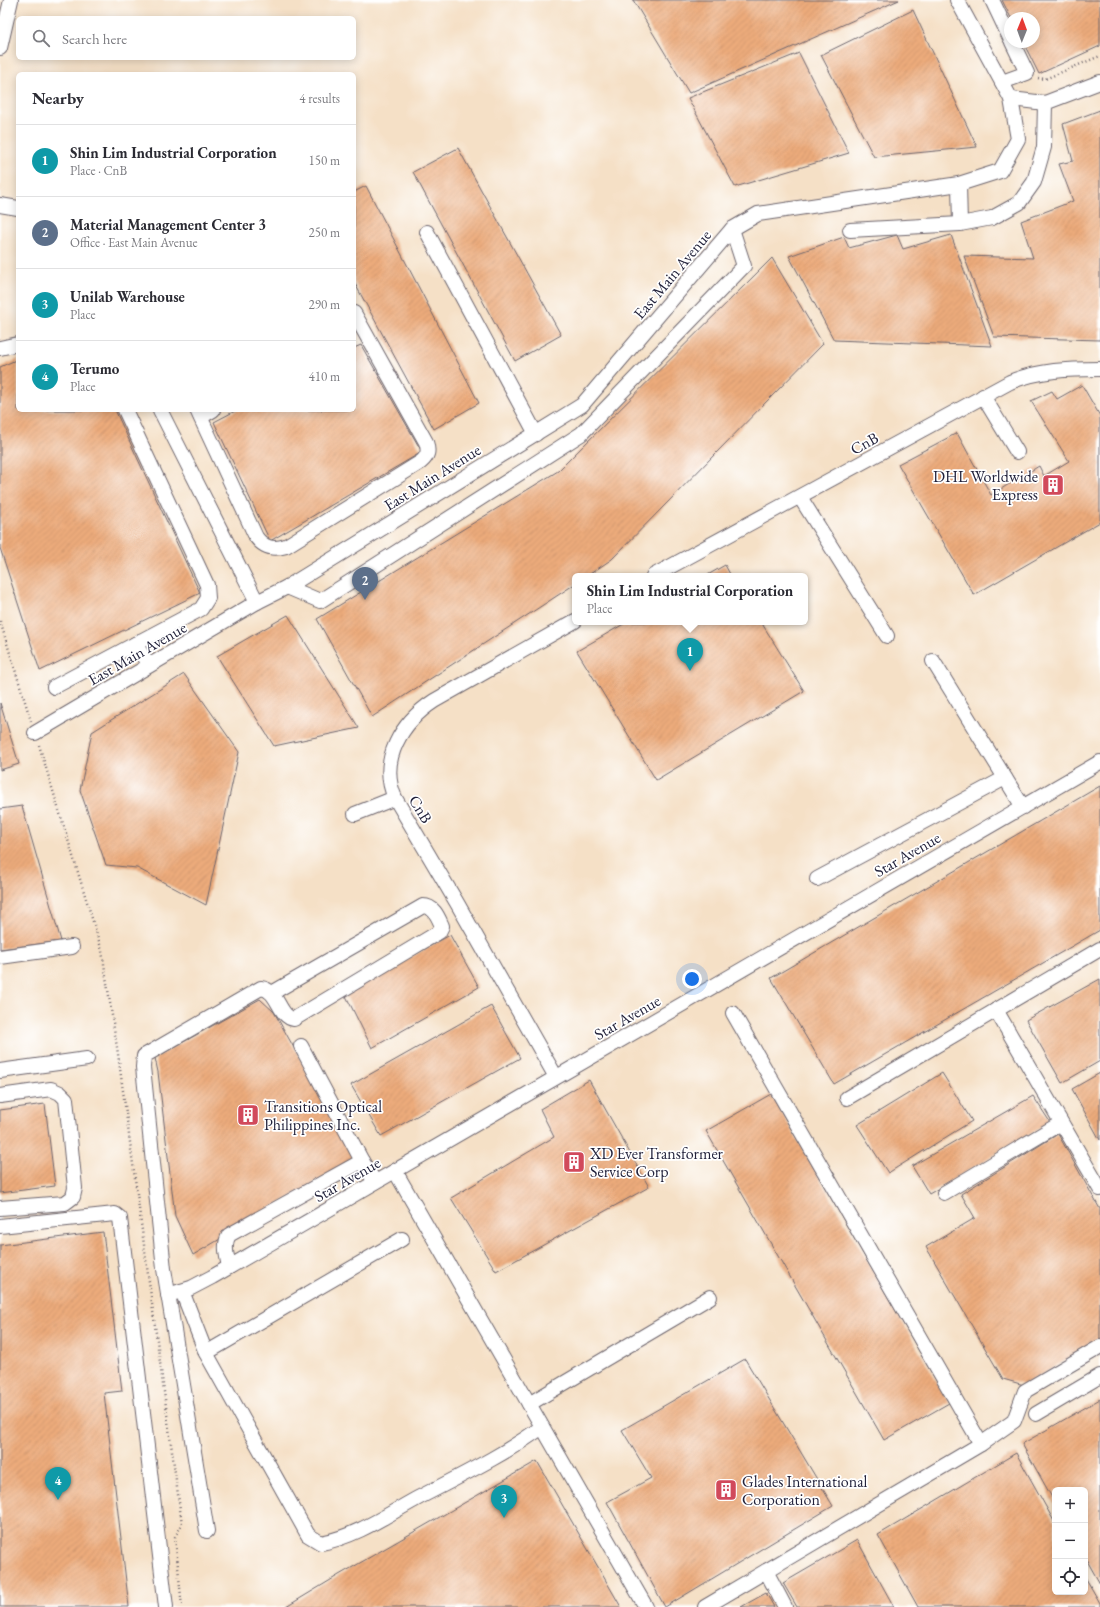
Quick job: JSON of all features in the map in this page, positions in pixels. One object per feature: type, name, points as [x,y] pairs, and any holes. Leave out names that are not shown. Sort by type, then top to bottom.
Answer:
[{"type":"street","points":[[0,48],[11,0]]},
{"type":"street","name":"East Main Avenue","points":[[35,732],[257,602],[287,587],[582,405],[732,229],[758,214],[959,184],[1000,171],[1018,139],[1011,99],[957,0]]},
{"type":"street","points":[[992,0],[1004,25]]},
{"type":"street","points":[[1002,82],[1027,73],[1015,48]]},
{"type":"street","points":[[1011,99],[1045,103],[1100,82]]},
{"type":"street","points":[[850,230],[960,224],[992,218],[1019,203],[1034,182],[1044,147],[1045,103]]},
{"type":"street","points":[[959,184],[960,224]]},
{"type":"street","points":[[0,205],[16,208]]},
{"type":"street","points":[[287,587],[320,600],[581,434],[744,266],[732,229]]},
{"type":"street","points":[[427,232],[536,434]]},
{"type":"street","points":[[199,413],[256,537],[260,543],[269,548],[286,546],[422,462],[428,453],[426,442],[358,332]]},
{"type":"street","points":[[0,348],[16,344]]},
{"type":"street","name":"CnB","points":[[659,573],[1010,382],[1036,373],[1100,369]]},
{"type":"street","points":[[983,396],[1017,452]]},
{"type":"street","points":[[54,687],[201,609],[208,598],[207,585],[126,412]]},
{"type":"street","points":[[161,412],[257,602]]},
{"type":"street","points":[[800,497],[887,636]]},
{"type":"street","name":"CnB","points":[[556,1077],[457,903],[395,798],[389,781],[390,760],[399,736],[414,717],[434,702],[572,622]]},
{"type":"street","points":[[135,644],[149,666]]},
{"type":"street","points":[[933,661],[1023,806]]},
{"type":"street","name":"Star Avenue","points":[[168,1295],[182,1292],[229,1267],[1100,762]]},
{"type":"street","points":[[817,880],[1005,778]]},
{"type":"street","points":[[355,814],[395,798]]},
{"type":"street","points":[[436,913],[457,903]]},
{"type":"street","points":[[207,1531],[168,1295],[143,1061],[144,1056],[261,988],[267,988],[287,1016],[294,1019],[439,932],[442,926],[436,913],[428,906],[423,906],[272,993]]},
{"type":"street","points":[[0,957],[72,947]]},
{"type":"street","points":[[847,1098],[1100,949]]},
{"type":"street","points":[[996,1010],[1100,1189]]},
{"type":"street","points":[[733,1013],[981,1444]]},
{"type":"street","points":[[301,1046],[362,1161],[375,1182]]},
{"type":"street","points":[[0,1071],[87,1059]]},
{"type":"street","points":[[0,1096],[51,1089],[60,1092],[66,1099],[75,1188],[73,1197],[66,1203],[0,1208]]},
{"type":"street","points":[[944,1193],[1061,1123]]},
{"type":"street","points":[[229,1267],[225,1245],[229,1235],[362,1161]]},
{"type":"street","points":[[394,1171],[646,1607]]},
{"type":"street","points":[[0,1226],[115,1214],[120,1218],[166,1607]]},
{"type":"street","points":[[206,1353],[402,1239]]},
{"type":"street","points":[[182,1292],[206,1353],[308,1535],[321,1543],[335,1540],[360,1529],[504,1452],[542,1427]]},
{"type":"street","points":[[529,1404],[710,1297]]},
{"type":"street","points":[[705,1607],[981,1444],[1014,1421],[1025,1391],[1100,1347]]},
{"type":"street","points":[[1036,1414],[1100,1376]]},
{"type":"street","points":[[766,1571],[785,1607]]},
{"type":"path","points":[[1027,73],[1035,78],[1045,79],[1100,56]]},
{"type":"path","points":[[0,620],[102,951],[118,1054],[182,1524],[175,1536],[182,1607]]},
{"type":"building","points":[[633,0],[899,0],[689,93]]},
{"type":"building","points":[[1002,0],[1100,0],[1100,46],[1039,74],[1026,48],[1040,48],[1040,12],[1008,12]]},
{"type":"building","points":[[913,10],[977,147],[874,157],[821,55]]},
{"type":"building","points":[[799,53],[849,153],[735,187],[688,98]]},
{"type":"building","points":[[1100,110],[1100,340],[994,337],[964,256],[1033,258],[1021,221],[1073,201],[1059,164],[1073,161],[1063,124]]},
{"type":"building","points":[[458,148],[561,335],[515,361],[413,172]]},
{"type":"building","points":[[366,186],[479,403],[434,429],[356,286],[356,191]]},
{"type":"building","points":[[897,235],[903,249],[951,235],[992,346],[834,340],[789,256],[844,237],[849,248]]},
{"type":"building","points":[[772,258],[823,344],[612,559],[591,573],[572,573],[572,586],[372,717],[317,619],[558,471]]},
{"type":"building","points":[[361,345],[422,452],[270,541],[214,422],[233,412],[356,412],[356,347]]},
{"type":"building","points":[[16,360],[16,412],[116,412],[200,593],[40,671],[0,548],[0,367]]},
{"type":"building","name":"DHL Worldwide Express","points":[[1082,385],[1100,416],[1100,522],[974,595],[898,464],[957,433],[991,495],[1039,466],[1044,476],[1069,461],[1031,401],[1052,391],[1057,399]]},
{"type":"building","points":[[725,565],[729,573],[711,573]]},
{"type":"building","points":[[288,615],[359,728],[274,746],[217,656]]},
{"type":"building","points":[[622,625],[763,625],[804,691],[656,780],[577,651]]},
{"type":"building","points":[[184,674],[239,752],[206,905],[137,868],[106,865],[80,790],[92,732]]},
{"type":"building","points":[[0,703],[19,764],[0,770]]},
{"type":"building","points":[[1100,786],[1100,930],[834,1084],[771,978]]},
{"type":"building","points":[[22,806],[61,941],[0,949],[0,809]]},
{"type":"building","points":[[450,935],[479,987],[372,1048],[345,994]]},
{"type":"building","points":[[1100,979],[1100,1061],[1062,1083],[1026,1020]]},
{"type":"building","name":"Transitions Optical Philippines Inc.","points":[[260,999],[274,1012],[356,1159],[193,1255],[175,1216],[158,1072],[155,1058]]},
{"type":"building","points":[[491,1006],[520,1058],[381,1136],[351,1085]]},
{"type":"building","points":[[942,1073],[972,1121],[888,1173],[857,1125]]},
{"type":"building","points":[[1100,1073],[1100,1140],[1072,1089]]},
{"type":"building","name":"XD Ever Transformer Service Corp","points":[[589,1080],[649,1187],[496,1271],[451,1198],[554,1137],[540,1109]]},
{"type":"building","points":[[771,1094],[949,1403],[884,1440],[706,1131]]},
{"type":"building","points":[[1033,1096],[1050,1122],[929,1194],[912,1166]]},
{"type":"building","points":[[45,1104],[55,1186],[0,1193],[0,1110]]},
{"type":"building","points":[[1058,1134],[1100,1209],[1100,1340],[1024,1385],[1003,1379],[926,1247],[975,1218],[961,1194]]},
{"type":"building","points":[[103,1232],[122,1391],[104,1393],[129,1607],[0,1607],[0,1245]]},
{"type":"building","name":"Glades International Corporation","points":[[745,1359],[833,1506],[665,1607],[607,1502],[651,1478],[622,1430]]},
{"type":"building","points":[[1100,1399],[1100,1584],[1088,1562],[1088,1487],[1052,1487],[1052,1498],[1022,1444]]},
{"type":"building","points":[[1016,1453],[1052,1518],[1052,1595],[1088,1595],[1088,1582],[1100,1603],[1100,1607],[918,1607],[878,1535]]},
{"type":"building","points":[[537,1461],[621,1607],[286,1607],[339,1575]]},
{"type":"building","points":[[857,1540],[894,1607],[797,1607],[783,1583]]},
{"type":"building","points":[[766,1593],[774,1607],[741,1607]]},
{"type":"place","name":"DHL Worldwide Express","points":[[1053,485]]},
{"type":"place","name":"Material Management Center 3","points":[[365,600]]},
{"type":"place","name":"Shin Lim Industrial Corporation","points":[[690,671]]},
{"type":"place","name":"Transitions Optical Philippines Inc.","points":[[248,1115]]},
{"type":"place","name":"XD Ever Transformer Service Corp","points":[[574,1162]]},
{"type":"place","name":"Glades International Corporation","points":[[726,1490]]},
{"type":"place","name":"Terumo","points":[[58,1500]]},
{"type":"place","name":"Unilab Warehouse","points":[[504,1518]]}]
